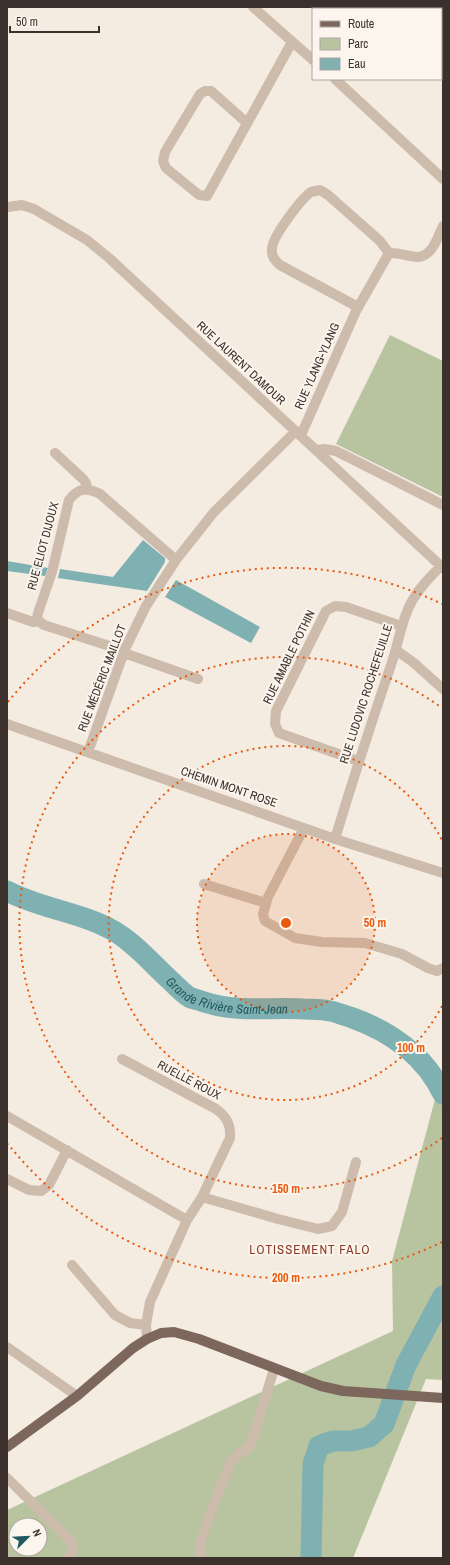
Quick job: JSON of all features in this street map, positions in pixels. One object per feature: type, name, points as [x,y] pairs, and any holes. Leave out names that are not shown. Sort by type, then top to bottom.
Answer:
[{"type":"main road","points":[[7,1447],[77,1396],[133,1348],[147,1339],[161,1333],[174,1332],[199,1339],[320,1386],[362,1392],[443,1398]]},
{"type":"street","points":[[253,7],[312,59]]},
{"type":"street","points":[[247,123],[211,91],[205,91],[200,94],[165,152],[163,161],[166,168],[199,194],[207,196],[292,42]]},
{"type":"street","points":[[336,80],[443,179]]},
{"type":"street","points":[[358,307],[274,259],[271,250],[272,244],[285,221],[310,193],[320,190],[328,195],[380,241],[389,253],[396,252],[419,257],[431,251],[443,226]]},
{"type":"street","name":"RUE LAURENT DAMOUR","points":[[7,207],[22,205],[34,208],[87,240],[109,258],[442,567]]},
{"type":"street","name":"RUE YLANG-YLANG","points":[[298,433],[358,307],[389,253]]},
{"type":"street","name":"RUE MÉDÉRIC MAILLOT","points":[[88,752],[124,652],[146,606],[176,560],[214,512],[298,433]]},
{"type":"street","points":[[316,450],[325,448],[336,451],[443,504]]},
{"type":"street","points":[[55,453],[83,479],[86,483],[87,489],[100,494],[176,560]]},
{"type":"street","name":"RUE ELIOT DIJOUX","points":[[39,621],[37,619],[38,613],[52,572],[69,500],[73,494],[87,489]]},
{"type":"street","name":"RUE LUDOVIC ROCHEFEUILLE","points":[[335,839],[358,761],[396,650],[401,626],[411,602],[423,584],[442,567]]},
{"type":"street","name":"RUE AMABLE POTHIN","points":[[358,761],[279,733],[275,724],[276,711],[326,611],[335,606],[346,607],[401,626]]},
{"type":"street","points":[[7,613],[33,622],[39,621],[44,625],[198,679]]},
{"type":"street","points":[[396,650],[414,663],[443,689]]},
{"type":"street","name":"CHEMIN MONT ROSE","points":[[7,724],[335,839],[443,873]]},
{"type":"street","points":[[304,828],[266,903],[263,914],[265,921],[295,938],[322,942],[365,943],[402,954],[428,968],[437,971],[443,968]]},
{"type":"street","points":[[204,884],[266,903]]},
{"type":"street","name":"RUELLE ROUX","points":[[122,1058],[216,1109],[228,1121],[231,1129],[230,1138],[202,1197],[187,1220],[150,1302],[146,1325],[147,1339]]},
{"type":"street","points":[[7,1116],[187,1220]]},
{"type":"street","points":[[7,1179],[29,1190],[41,1191],[49,1185],[67,1150]]},
{"type":"street","points":[[202,1197],[318,1229],[332,1226],[342,1212],[356,1162]]},
{"type":"street","points":[[72,1265],[115,1315],[130,1323],[146,1325]]},
{"type":"street","points":[[7,1347],[77,1396]]},
{"type":"street","points":[[200,1558],[201,1540],[211,1511],[231,1462],[239,1453],[247,1449],[252,1441],[274,1369]]},
{"type":"street","points":[[7,1478],[71,1541],[73,1551],[68,1558]]},
{"type":"green space","points":[[390,335],[443,361],[443,497],[336,444]]},
{"type":"green space","points":[[443,1069],[443,1380],[426,1379],[353,1558],[7,1558],[7,1510],[393,1331],[392,1261]]},
{"type":"water","points":[[143,540],[165,558],[165,562],[147,591],[58,578],[60,569],[113,577]]},
{"type":"water","points":[[7,561],[48,568],[45,576],[7,571]]},
{"type":"water","points":[[176,580],[260,627],[251,643],[165,597]]},
{"type":"waterway","name":"Grande Rivière Saint-Jean","points":[[7,891],[33,902],[88,919],[114,931],[137,948],[191,998],[217,1005],[241,1009],[327,1010],[350,1017],[379,1029],[392,1037],[416,1056],[426,1067],[443,1094]]},
{"type":"waterway","name":"Grande Rivière Saint-Jean","points":[[311,1558],[313,1464],[319,1446],[333,1441],[351,1441],[369,1437],[384,1424],[406,1365],[443,1296]]},
{"type":"district","name":"LOTISSEMENT FALO","points":[[310,1249]]}]
